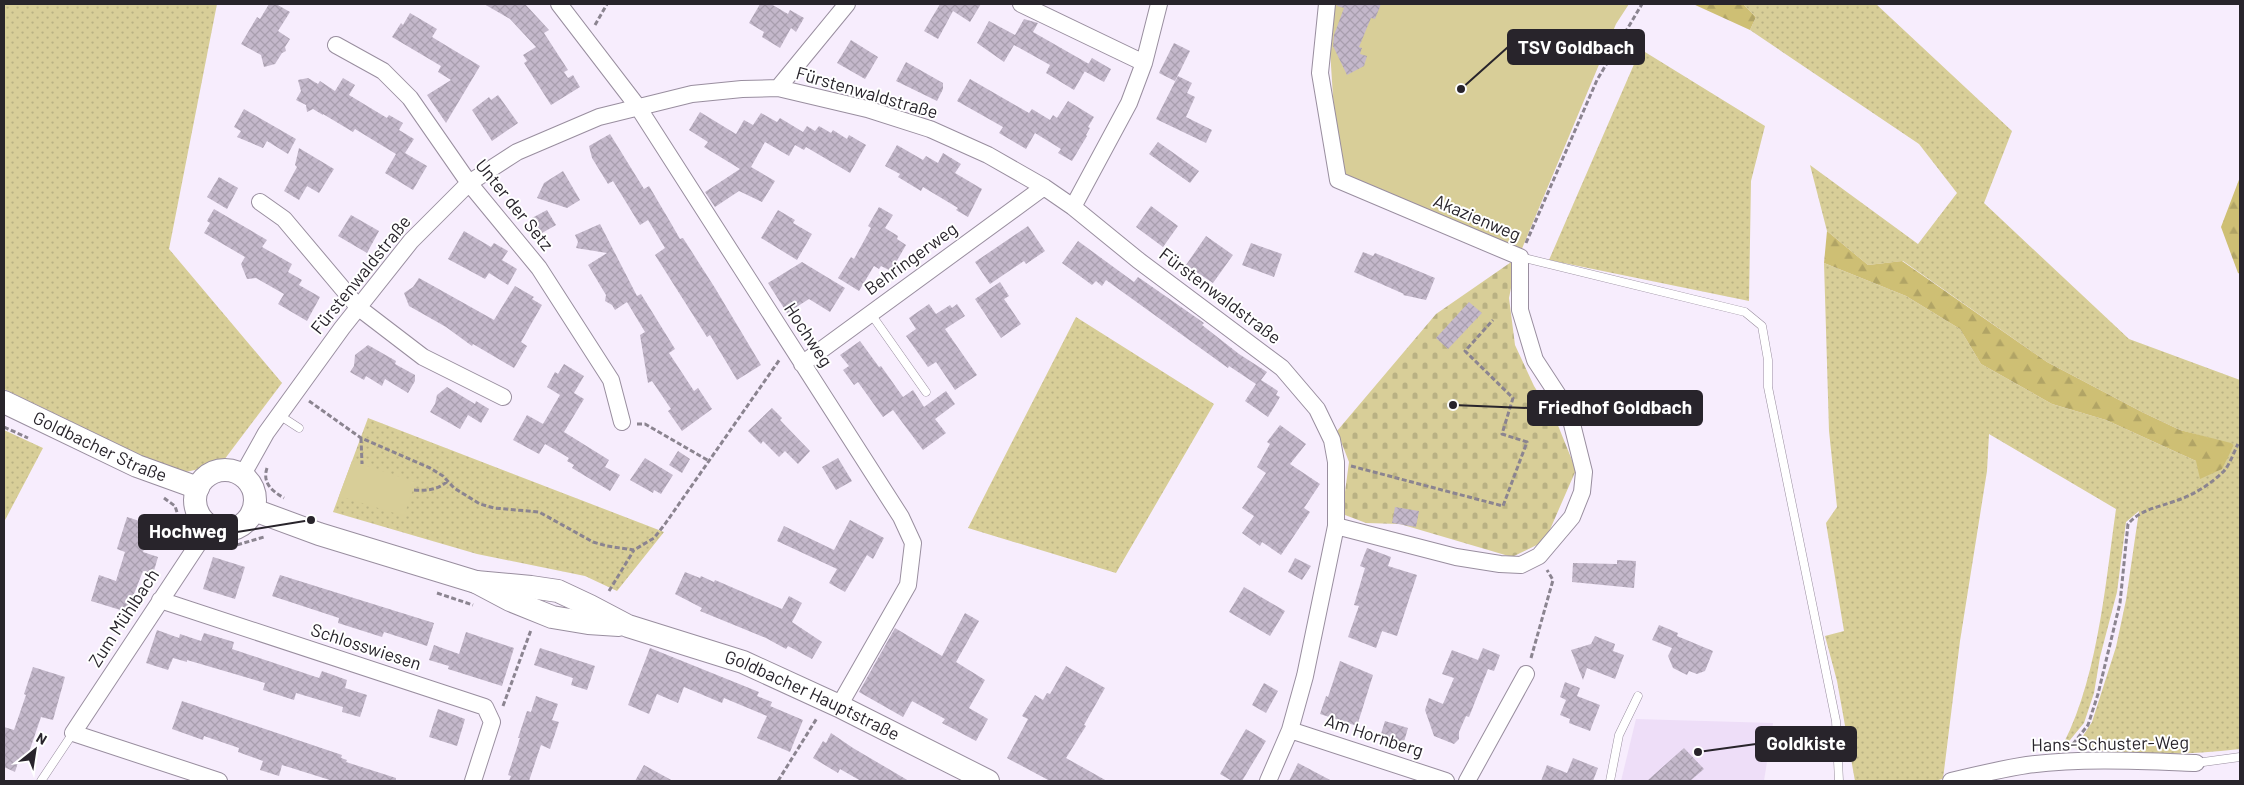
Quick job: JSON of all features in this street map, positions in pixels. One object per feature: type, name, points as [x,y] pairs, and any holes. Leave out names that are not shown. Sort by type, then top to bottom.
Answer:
[{"type":"street","name":"Hochweg","points":[[559,4],[638,107],[900,517],[913,543],[908,584],[834,703]]},
{"type":"street","points":[[778,88],[847,4]]},
{"type":"street","points":[[1022,4],[1144,63]]},
{"type":"street","points":[[1073,207],[1129,103],[1144,63],[1159,4]]},
{"type":"street","name":"Akazienweg","points":[[1327,4],[1320,73],[1338,180],[1520,257],[1520,310],[1527,335],[1535,360],[1569,412],[1584,472],[1582,492],[1572,517],[1538,556],[1521,565],[1500,564],[1456,557],[1336,526]]},
{"type":"street","name":"Unter der Setz","points":[[336,45],[382,71],[410,98],[469,183],[540,268],[611,380],[622,422]]},
{"type":"street","name":"Fürstenwaldstraße","points":[[242,476],[266,433],[411,241],[469,183],[517,152],[599,117],[692,94],[742,89],[778,88],[867,109],[930,129],[988,156],[1044,187],[1073,207],[1138,260],[1282,368],[1317,409],[1332,440],[1336,462],[1336,526],[1305,676],[1290,730],[1268,781]]},
{"type":"street","name":"Behringerweg","points":[[802,364],[1044,187]]},
{"type":"street","points":[[260,202],[284,219],[359,308],[424,358],[503,397]]},
{"type":"street","name":"Goldbacher Straße","points":[[4,402],[137,466],[198,488]]},
{"type":"street","points":[[226,470],[242,476],[251,485],[255,498],[254,510],[249,518],[235,528],[227,530],[210,526],[198,512],[196,500],[198,488],[203,481],[218,471],[226,470]]},
{"type":"street","name":"Goldbacher Hauptstraße","points":[[254,510],[318,534],[476,582],[531,586],[558,591],[628,626],[743,662],[834,703],[988,781]]},
{"type":"street","name":"Zum Mühlbach","points":[[73,733],[210,526]]},
{"type":"street","name":"Schlosswiesen","points":[[160,600],[485,707],[492,722]]},
{"type":"street","points":[[1467,781],[1526,674]]},
{"type":"street","points":[[473,781],[492,722]]},
{"type":"street","name":"Am Hornberg","points":[[1290,730],[1446,781]]},
{"type":"street","points":[[73,733],[219,781]]},
{"type":"street","name":"Hans-Schuster-Weg","points":[[1951,781],[2026,765],[2058,762],[2136,761],[2196,763]]},
{"type":"lane","points":[[1520,257],[1745,312],[1762,326],[1768,360],[1768,388],[1836,721],[1840,781]]},
{"type":"lane","points":[[871,314],[926,392]]},
{"type":"lane","points":[[280,415],[299,428]]},
{"type":"lane","points":[[1610,781],[1619,736],[1638,696]]},
{"type":"lane","points":[[41,781],[73,733]]},
{"type":"lane","name":"Hans-Schuster-Weg","points":[[2196,763],[2240,757]]},
{"type":"path","points":[[587,40],[607,4]]},
{"type":"path","points":[[1520,257],[1597,80],[1642,4]]},
{"type":"path","points":[[1336,462],[1503,506],[1527,442],[1502,434],[1513,398],[1465,351],[1493,320]]},
{"type":"path","points":[[609,591],[634,550],[654,538],[666,524],[790,344]]},
{"type":"path","points":[[296,392],[361,438],[430,468],[448,481],[454,488],[480,504],[494,508],[539,512],[593,542],[634,550]]},
{"type":"path","points":[[622,422],[645,424],[710,461]]},
{"type":"path","points":[[361,438],[362,464]]},
{"type":"path","points":[[2058,762],[2088,725],[2098,694],[2120,603],[2128,524],[2136,515],[2152,507],[2176,501],[2196,492],[2225,470],[2238,444]]},
{"type":"path","points":[[414,490],[429,491],[440,487],[448,481]]},
{"type":"path","points":[[1526,674],[1553,580],[1538,556]]},
{"type":"path","points":[[492,722],[499,716],[533,625]]},
{"type":"path","points":[[778,781],[834,703]]},
{"type":"shaded area","points":[[1636,719],[1773,723],[1764,781],[1621,781]]},
{"type":"green space","points":[[4,4],[217,4],[169,249],[282,383],[221,464],[186,472],[165,467],[4,389]]},
{"type":"green space","points":[[1333,4],[1629,4],[1616,24],[1521,251],[1346,178],[1335,128],[1330,50]]},
{"type":"green space","points":[[1693,4],[1743,4],[1756,17],[1750,30]]},
{"type":"green space","points":[[1743,4],[1876,4],[2012,131],[1984,203],[2129,339],[2240,380],[2240,749],[2158,754],[2075,748],[2092,722],[2116,647],[2126,600],[2139,511],[2126,522],[2117,592],[2100,657],[2094,693],[2084,723],[2056,757],[2070,730],[2090,669],[2103,604],[2116,509],[1989,434],[1987,471],[1960,641],[1943,779],[1934,781],[1855,781],[1837,681],[1825,636],[1844,631],[1826,523],[1837,507],[1829,431],[1824,263],[1906,296],[1960,329],[1981,364],[2052,404],[2106,420],[2196,461],[2231,450],[2234,445],[2180,430],[2142,412],[2047,362],[1903,261],[1868,265],[1827,231],[1810,165],[1918,244],[1957,193],[1919,144],[1750,30],[1756,17]]},
{"type":"green space","points":[[1645,52],[1765,126],[1751,181],[1749,301],[1549,260],[1635,62]]},
{"type":"green space","points":[[2240,177],[2240,274],[2221,227]]},
{"type":"green space","points":[[1827,231],[1868,265],[1902,261],[2047,362],[2142,412],[2180,430],[2231,443],[2234,445],[2222,469],[2200,479],[2196,461],[2106,420],[2052,404],[1981,364],[1960,329],[1906,296],[1824,263]]},
{"type":"green space","points":[[1517,258],[1509,298],[1515,345],[1534,386],[1557,423],[1576,470],[1545,541],[1512,557],[1400,524],[1366,523],[1345,515],[1343,507],[1349,462],[1337,431],[1436,314]]},
{"type":"green space","points":[[1076,317],[1214,404],[1116,573],[968,528]]},
{"type":"green space","points":[[368,418],[664,532],[617,591],[585,576],[477,554],[333,512]]},
{"type":"green space","points":[[4,430],[43,448],[4,522]]},
{"type":"green space","points":[[352,461],[415,482],[404,516],[339,496]]},
{"type":"building","points":[[269,4],[276,4],[290,12],[278,31],[290,39],[285,47],[286,51],[282,53],[275,64],[264,67],[261,55],[241,44],[257,17],[260,19]]},
{"type":"building","points":[[484,4],[525,4],[549,30],[544,33],[568,70],[564,72],[568,78],[573,75],[580,87],[551,105],[524,63],[527,61],[523,55],[536,47],[510,19]]},
{"type":"building","points":[[760,4],[771,4],[788,14],[790,10],[804,18],[796,32],[791,28],[780,48],[762,37],[764,32],[749,23]]},
{"type":"building","points":[[940,4],[981,4],[970,22],[953,11],[938,39],[924,31]]},
{"type":"building","points":[[1338,4],[1381,4],[1375,19],[1371,18],[1359,47],[1362,48],[1360,54],[1367,56],[1364,66],[1347,75],[1333,46],[1334,35],[1344,8],[1337,6]]},
{"type":"building","points":[[410,13],[437,29],[432,37],[480,66],[446,123],[427,95],[451,80],[438,72],[441,66],[392,37],[401,23],[403,25]]},
{"type":"building","points":[[1024,19],[1038,23],[1033,32],[1089,64],[1074,90],[1046,73],[1050,65],[1014,45],[1004,62],[977,43],[989,21],[1015,35]]},
{"type":"building","points":[[851,40],[878,57],[865,79],[837,63]]},
{"type":"building","points":[[1174,43],[1190,51],[1175,81],[1159,73]]},
{"type":"building","points":[[1092,58],[1111,69],[1104,82],[1084,71]]},
{"type":"building","points":[[906,62],[943,83],[943,89],[937,101],[896,81]]},
{"type":"building","points":[[1178,76],[1192,83],[1187,93],[1195,97],[1186,117],[1212,130],[1206,143],[1156,119]]},
{"type":"building","points":[[308,78],[318,84],[320,81],[335,91],[343,78],[355,85],[349,95],[387,118],[389,115],[403,123],[399,130],[414,139],[405,153],[427,166],[413,190],[385,173],[396,154],[355,129],[353,132],[313,109],[307,112],[306,105],[296,100],[301,91],[298,80]]},
{"type":"building","points":[[970,79],[1029,113],[1032,109],[1050,120],[1053,115],[1057,118],[1068,101],[1094,117],[1088,127],[1090,128],[1087,136],[1072,161],[1058,153],[1061,149],[1035,133],[1026,149],[999,133],[1003,127],[957,101]]},
{"type":"building","points":[[498,95],[518,123],[492,141],[472,110],[489,97],[491,100]]},
{"type":"building","points":[[244,109],[296,139],[288,154],[267,141],[263,148],[237,137],[241,131],[234,127]]},
{"type":"building","points":[[700,112],[736,134],[744,120],[753,125],[761,113],[777,122],[780,118],[803,132],[807,126],[815,131],[819,126],[831,133],[833,130],[847,139],[849,135],[866,145],[850,173],[806,147],[804,150],[795,145],[789,156],[765,142],[751,167],[775,181],[762,202],[739,191],[715,207],[705,192],[740,169],[704,147],[708,142],[689,130]]},
{"type":"building","points":[[610,134],[644,189],[649,186],[680,239],[683,238],[761,365],[737,380],[710,335],[707,337],[655,255],[665,248],[648,220],[640,225],[613,181],[608,184],[592,158],[589,146]]},
{"type":"building","points":[[1158,142],[1199,171],[1190,183],[1149,154]]},
{"type":"building","points":[[897,145],[923,160],[926,156],[938,163],[943,153],[961,164],[955,173],[982,189],[968,217],[956,210],[958,208],[923,187],[921,191],[898,177],[900,174],[885,166]]},
{"type":"building","points":[[299,148],[334,169],[319,193],[307,186],[299,200],[284,191],[297,167],[295,165]]},
{"type":"building","points":[[563,171],[580,200],[567,208],[537,198],[544,183]]},
{"type":"building","points":[[219,177],[238,188],[227,209],[207,197]]},
{"type":"building","points":[[1151,206],[1178,226],[1163,247],[1136,227]]},
{"type":"building","points":[[879,207],[893,215],[885,228],[898,236],[897,239],[906,245],[891,271],[881,266],[879,269],[874,266],[859,291],[838,278],[851,257],[854,259],[871,228],[868,226]]},
{"type":"building","points":[[214,209],[267,240],[262,247],[292,264],[288,272],[302,280],[299,285],[320,297],[307,321],[278,304],[284,294],[256,278],[247,279],[241,264],[245,257],[204,233],[210,223],[207,221]]},
{"type":"building","points":[[547,210],[556,225],[542,233],[532,218]]},
{"type":"building","points":[[778,210],[795,220],[793,223],[812,234],[797,260],[761,238]]},
{"type":"building","points":[[351,215],[379,231],[367,253],[338,236]]},
{"type":"building","points":[[600,224],[637,296],[641,294],[675,349],[669,353],[694,391],[698,388],[712,409],[682,431],[668,411],[671,409],[652,381],[648,383],[640,335],[645,332],[627,302],[615,310],[612,305],[605,301],[606,295],[588,265],[607,253],[576,248],[578,242],[575,235]]},
{"type":"building","points":[[1028,226],[1045,251],[1026,264],[1024,261],[990,284],[975,262]]},
{"type":"building","points":[[464,231],[491,247],[494,243],[508,251],[502,260],[517,269],[508,285],[489,273],[485,279],[448,259]]},
{"type":"building","points":[[1206,236],[1233,255],[1213,283],[1186,265]]},
{"type":"building","points":[[1078,241],[1134,282],[1138,277],[1204,323],[1202,325],[1239,354],[1267,372],[1261,380],[1278,391],[1276,395],[1280,397],[1268,417],[1245,401],[1256,384],[1229,366],[1228,368],[1106,280],[1102,286],[1096,281],[1092,285],[1062,263]]},
{"type":"building","points":[[1251,243],[1282,254],[1274,277],[1242,265]]},
{"type":"building","points":[[1363,252],[1373,256],[1375,253],[1435,278],[1426,300],[1403,295],[1354,272]]},
{"type":"building","points":[[802,262],[845,288],[830,312],[809,299],[787,313],[768,283]]},
{"type":"building","points":[[419,278],[494,320],[515,286],[534,297],[532,299],[542,305],[521,342],[527,346],[514,368],[473,344],[472,346],[446,327],[409,306],[404,293],[413,287]]},
{"type":"building","points":[[1000,282],[1009,296],[1004,299],[1021,324],[1001,338],[975,299]]},
{"type":"building","points":[[1469,302],[1482,313],[1448,349],[1436,338]]},
{"type":"building","points":[[929,304],[936,314],[950,305],[952,308],[957,304],[965,316],[945,329],[977,375],[955,390],[936,362],[928,367],[906,336],[916,329],[909,318]]},
{"type":"building","points":[[860,341],[903,397],[913,390],[924,407],[946,391],[955,404],[935,419],[946,433],[923,450],[893,410],[883,417],[858,382],[854,385],[843,370],[849,366],[840,355]]},
{"type":"building","points":[[368,345],[396,361],[395,364],[415,375],[415,381],[408,393],[385,379],[382,386],[366,376],[364,380],[350,372],[354,366],[355,355]]},
{"type":"building","points":[[564,364],[584,376],[574,393],[584,399],[564,432],[609,460],[605,467],[620,475],[610,491],[572,468],[574,465],[567,461],[569,458],[545,444],[539,454],[513,440],[527,415],[543,424],[560,395],[547,387],[555,372],[558,374]]},
{"type":"building","points":[[447,387],[475,404],[476,401],[489,409],[481,423],[468,415],[460,429],[430,412],[435,404],[437,395]]},
{"type":"building","points":[[772,408],[782,418],[780,420],[810,451],[798,464],[785,451],[779,457],[763,441],[761,444],[748,431]]},
{"type":"building","points":[[1280,425],[1306,444],[1290,464],[1320,484],[1304,508],[1310,512],[1281,555],[1262,542],[1260,546],[1242,533],[1254,516],[1242,508],[1266,473],[1257,467],[1270,444],[1267,442]]},
{"type":"building","points":[[678,451],[690,459],[682,473],[669,465]]},
{"type":"building","points":[[645,458],[673,475],[661,494],[654,490],[653,493],[630,480]]},
{"type":"building","points":[[838,458],[852,481],[836,490],[822,467]]},
{"type":"building","points":[[1395,507],[1419,511],[1416,527],[1392,523]]},
{"type":"building","points":[[127,517],[152,525],[143,552],[158,557],[153,574],[143,571],[127,612],[91,601],[99,575],[116,581],[125,552],[117,549]]},
{"type":"building","points":[[850,520],[884,538],[873,559],[867,555],[845,592],[829,583],[837,569],[777,541],[784,526],[834,550]]},
{"type":"building","points":[[1367,548],[1391,557],[1388,566],[1417,575],[1397,636],[1382,631],[1376,648],[1348,637],[1359,606],[1354,605],[1365,568],[1360,566]]},
{"type":"building","points":[[213,557],[245,567],[235,599],[203,589]]},
{"type":"building","points":[[1295,558],[1311,566],[1302,580],[1288,572]]},
{"type":"building","points":[[1617,560],[1636,561],[1634,588],[1572,582],[1573,563],[1617,564]]},
{"type":"building","points":[[685,572],[714,582],[715,580],[782,609],[789,596],[802,603],[792,622],[822,642],[812,659],[788,646],[786,649],[766,638],[700,611],[702,608],[675,594]]},
{"type":"building","points":[[280,575],[434,623],[427,646],[384,632],[382,637],[338,623],[339,618],[272,596]]},
{"type":"building","points":[[1244,587],[1285,611],[1270,636],[1229,612]]},
{"type":"building","points":[[965,613],[979,621],[956,662],[985,680],[969,708],[988,719],[976,741],[942,723],[945,719],[912,701],[903,717],[859,692],[895,628],[942,656]]},
{"type":"building","points":[[1659,625],[1678,633],[1677,636],[1713,651],[1705,671],[1697,674],[1689,671],[1687,675],[1673,668],[1668,656],[1672,648],[1652,640]]},
{"type":"building","points":[[157,630],[179,638],[180,634],[201,641],[204,633],[234,642],[232,649],[319,678],[322,671],[347,680],[345,688],[367,695],[360,717],[342,712],[343,707],[296,693],[294,700],[263,690],[265,683],[187,660],[187,662],[173,658],[168,670],[146,663]]},
{"type":"building","points":[[466,632],[514,648],[502,686],[448,669],[449,666],[429,660],[434,645],[459,654]]},
{"type":"building","points":[[1595,636],[1615,644],[1613,651],[1624,655],[1615,679],[1587,668],[1583,680],[1571,650],[1591,644]]},
{"type":"building","points":[[540,648],[595,666],[587,690],[571,685],[573,678],[534,665]]},
{"type":"building","points":[[650,648],[759,692],[757,696],[772,702],[770,706],[803,720],[790,752],[757,738],[767,716],[724,698],[722,703],[684,687],[678,703],[657,694],[649,714],[628,705]]},
{"type":"building","points":[[1483,648],[1500,655],[1494,671],[1488,669],[1469,717],[1466,716],[1459,732],[1459,739],[1454,744],[1434,736],[1425,710],[1429,698],[1443,704],[1454,678],[1442,674],[1452,650],[1478,660]]},
{"type":"building","points":[[1340,661],[1373,675],[1357,726],[1320,714]]},
{"type":"building","points":[[1066,666],[1105,688],[1084,725],[1086,726],[1066,758],[1107,781],[1050,781],[1007,758],[1028,719],[1022,716],[1035,695],[1043,700],[1047,693],[1050,694]]},
{"type":"building","points":[[33,667],[65,677],[53,720],[41,717],[26,761],[19,759],[15,772],[4,767],[4,727],[14,730]]},
{"type":"building","points":[[1565,682],[1580,688],[1577,696],[1600,705],[1590,731],[1569,723],[1570,719],[1560,715],[1566,700],[1560,697]]},
{"type":"building","points":[[1264,683],[1278,691],[1266,713],[1252,705]]},
{"type":"building","points":[[536,696],[558,704],[552,720],[559,722],[550,749],[541,745],[529,781],[509,781],[511,776],[508,775],[520,738],[518,738],[527,711],[531,712]]},
{"type":"building","points":[[182,701],[342,755],[341,758],[347,760],[346,762],[396,778],[396,781],[333,781],[282,765],[279,776],[260,770],[263,761],[238,752],[239,748],[204,736],[203,740],[172,729]]},
{"type":"building","points":[[438,709],[465,719],[457,746],[429,737]]},
{"type":"building","points":[[1385,721],[1408,728],[1403,745],[1380,737]]},
{"type":"building","points":[[1246,729],[1266,741],[1242,781],[1232,781],[1220,774]]},
{"type":"building","points":[[831,733],[909,781],[861,781],[840,769],[838,773],[813,758],[823,741],[826,743]]},
{"type":"building","points":[[1684,748],[1704,769],[1690,781],[1647,781]]},
{"type":"building","points":[[1573,758],[1598,768],[1593,781],[1541,781],[1547,765],[1567,773]]},
{"type":"building","points":[[1298,763],[1332,781],[1289,781]]},
{"type":"building","points":[[644,765],[673,781],[635,781]]},
{"type":"place","name":"TSV Goldbach","points":[[1461,89]]},
{"type":"place","name":"Friedhof Goldbach","points":[[1453,405]]},
{"type":"place","name":"Hochweg","points":[[311,520]]},
{"type":"place","name":"Goldkiste","points":[[1698,752]]}]
